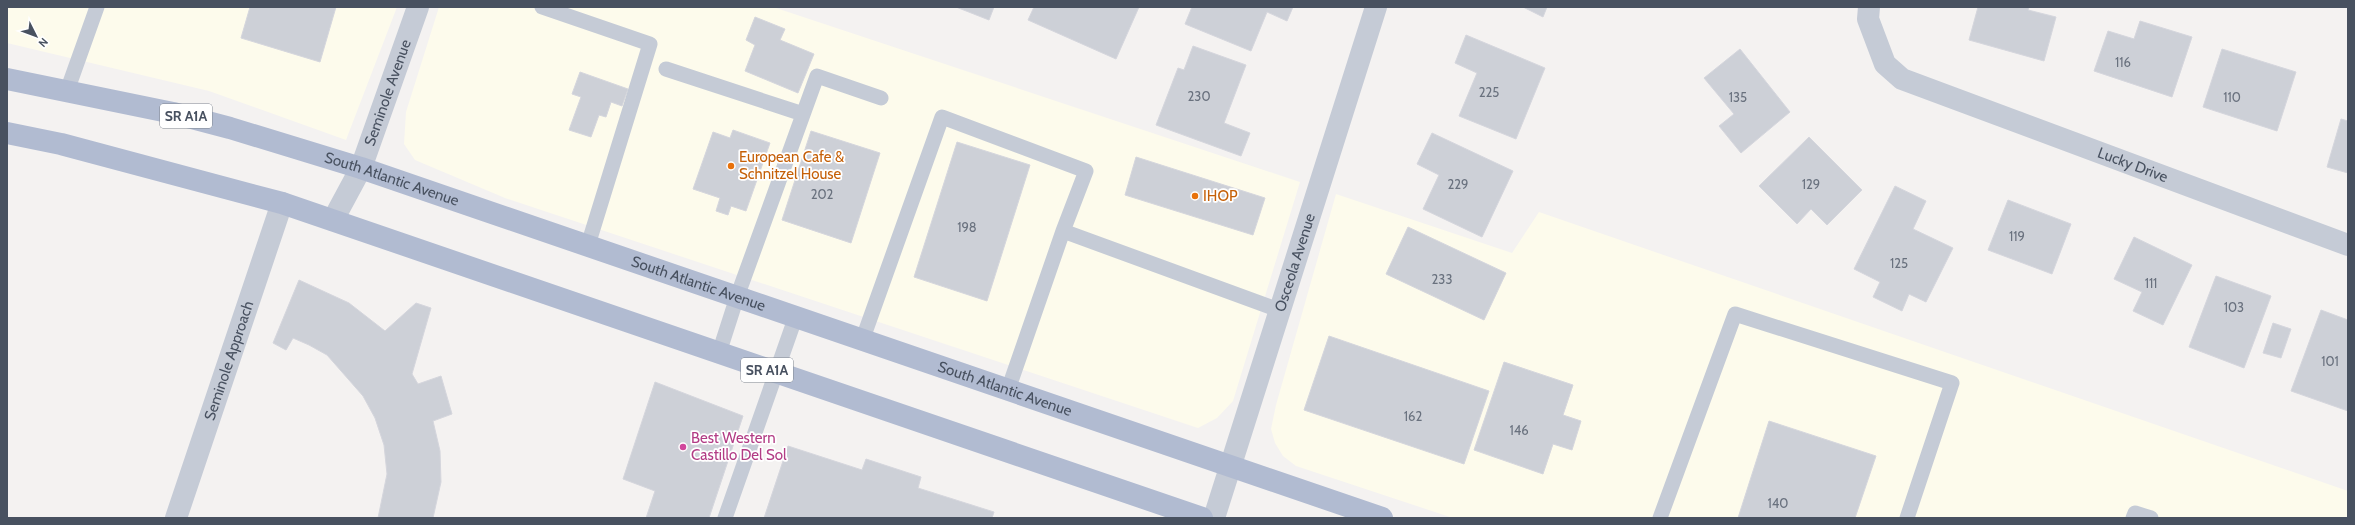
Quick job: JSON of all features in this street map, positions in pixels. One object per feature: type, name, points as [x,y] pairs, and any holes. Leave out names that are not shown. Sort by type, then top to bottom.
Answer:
[{"type":"main road","name":"South Atlantic Avenue","points":[[7,79],[230,128],[361,168],[1382,518]]},
{"type":"main road","name":"SR A1A","points":[[7,133],[61,144],[282,203],[1202,518]]},
{"type":"street","name":"Seminole Avenue","points":[[333,220],[361,168],[418,7]]},
{"type":"street","name":"Osceola Avenue","points":[[1214,518],[1376,7]]},
{"type":"street","name":"Lucky Drive","points":[[1870,7],[1868,19],[1885,64],[1902,79],[2348,245]]},
{"type":"street","name":"Seminole Approach","points":[[176,518],[282,203]]},
{"type":"lane","points":[[67,91],[97,7]]},
{"type":"lane","points":[[542,7],[650,44],[588,245]]},
{"type":"lane","points":[[666,69],[803,114]]},
{"type":"lane","points":[[719,353],[737,297],[817,76],[881,98]]},
{"type":"lane","points":[[862,341],[942,117],[1086,171],[1063,231],[1008,390]]},
{"type":"lane","points":[[1063,231],[1279,310]]},
{"type":"lane","points":[[1660,518],[1735,314],[1952,382],[1907,518]]},
{"type":"lane","points":[[725,518],[775,372],[796,316]]},
{"type":"lane","points":[[2133,518],[2135,513],[2151,518]]},
{"type":"shaded area","points":[[7,7],[397,7],[346,140],[209,91],[7,43]]},
{"type":"shaded area","points":[[439,7],[773,7],[1300,182],[1233,401],[1217,418],[1198,428],[505,198],[415,160],[404,144],[406,112]]},
{"type":"shaded area","points":[[1336,194],[1512,253],[1539,212],[2348,491],[2348,518],[1453,518],[1296,466],[1283,456],[1275,443],[1271,429],[1276,405]]},
{"type":"building","points":[[250,7],[336,7],[320,62],[241,38]]},
{"type":"building","points":[[956,7],[994,7],[989,20]]},
{"type":"building","points":[[1034,7],[1139,7],[1116,59],[1028,20]]},
{"type":"building","points":[[1192,7],[1293,7],[1287,21],[1267,12],[1251,51],[1185,24]]},
{"type":"building","points":[[1523,7],[1547,7],[1543,17]]},
{"type":"building","points":[[1978,7],[2029,7],[2028,10],[2056,17],[2044,61],[1969,40]]},
{"type":"building","points":[[755,17],[785,29],[780,40],[814,54],[798,93],[745,71],[755,45],[746,40]]},
{"type":"building","points":[[2140,21],[2192,37],[2172,97],[2094,71],[2108,31],[2134,39]]},
{"type":"building","points":[[1466,35],[1545,68],[1516,139],[1459,116],[1477,73],[1455,63]]},
{"type":"building","points":[[1193,46],[1246,65],[1224,123],[1250,133],[1241,156],[1156,125],[1178,68],[1184,70]]},
{"type":"building","points":[[1740,49],[1790,112],[1741,153],[1719,126],[1734,114],[1704,78]]},
{"type":"building","points":[[2222,49],[2296,72],[2277,131],[2203,107]]},
{"type":"building","points":[[580,72],[628,89],[622,106],[611,102],[606,117],[599,115],[591,137],[569,130],[581,97],[572,94]]},
{"type":"building","points":[[2341,119],[2348,121],[2348,173],[2327,167]]},
{"type":"building","name":"European Cafe & Schnitzel House","points":[[733,130],[770,143],[746,211],[731,206],[728,215],[716,211],[720,198],[693,189],[713,132],[730,138]]},
{"type":"building","points":[[811,131],[880,153],[851,243],[782,220]]},
{"type":"building","points":[[1432,133],[1513,171],[1482,237],[1423,209],[1439,175],[1417,164]]},
{"type":"building","points":[[1809,137],[1862,190],[1827,225],[1811,209],[1797,224],[1759,186]]},
{"type":"building","points":[[957,142],[1030,165],[987,301],[914,277]]},
{"type":"building","name":"IHOP","points":[[1136,157],[1265,198],[1253,235],[1125,195]]},
{"type":"building","points":[[1895,186],[1926,201],[1913,229],[1953,248],[1926,302],[1909,294],[1902,311],[1873,297],[1880,282],[1854,269]]},
{"type":"building","points":[[2008,200],[2071,224],[2052,274],[1988,250]]},
{"type":"building","points":[[1408,227],[1506,273],[1484,320],[1386,274]]},
{"type":"building","points":[[2134,237],[2192,265],[2163,325],[2133,311],[2142,292],[2114,279]]},
{"type":"building","points":[[2216,276],[2271,296],[2244,368],[2189,347]]},
{"type":"building","points":[[299,280],[349,303],[385,331],[416,303],[431,308],[412,374],[418,384],[441,376],[452,414],[433,421],[440,451],[441,482],[433,518],[378,518],[387,474],[384,445],[375,418],[363,396],[327,355],[293,338],[286,350],[273,343]]},
{"type":"building","points":[[2321,310],[2348,320],[2348,411],[2291,391]]},
{"type":"building","points":[[2273,323],[2291,329],[2281,358],[2263,353]]},
{"type":"building","points":[[1329,336],[1489,391],[1464,464],[1304,410]]},
{"type":"building","points":[[1504,362],[1573,385],[1563,415],[1581,421],[1572,450],[1553,444],[1543,474],[1474,450]]},
{"type":"building","name":"Best Western Castillo Del Sol","points":[[655,382],[743,416],[709,518],[646,518],[655,491],[623,479]]},
{"type":"building","points":[[1769,421],[1876,456],[1855,518],[1738,518]]},
{"type":"building","points":[[788,446],[862,470],[866,459],[921,477],[918,488],[994,512],[992,518],[764,518]]},
{"type":"place","name":"European Cafe & Schnitzel House","points":[[731,166]]},
{"type":"place","name":"IHOP","points":[[1195,196]]},
{"type":"place","name":"Best Western Castillo Del Sol","points":[[683,447]]}]
